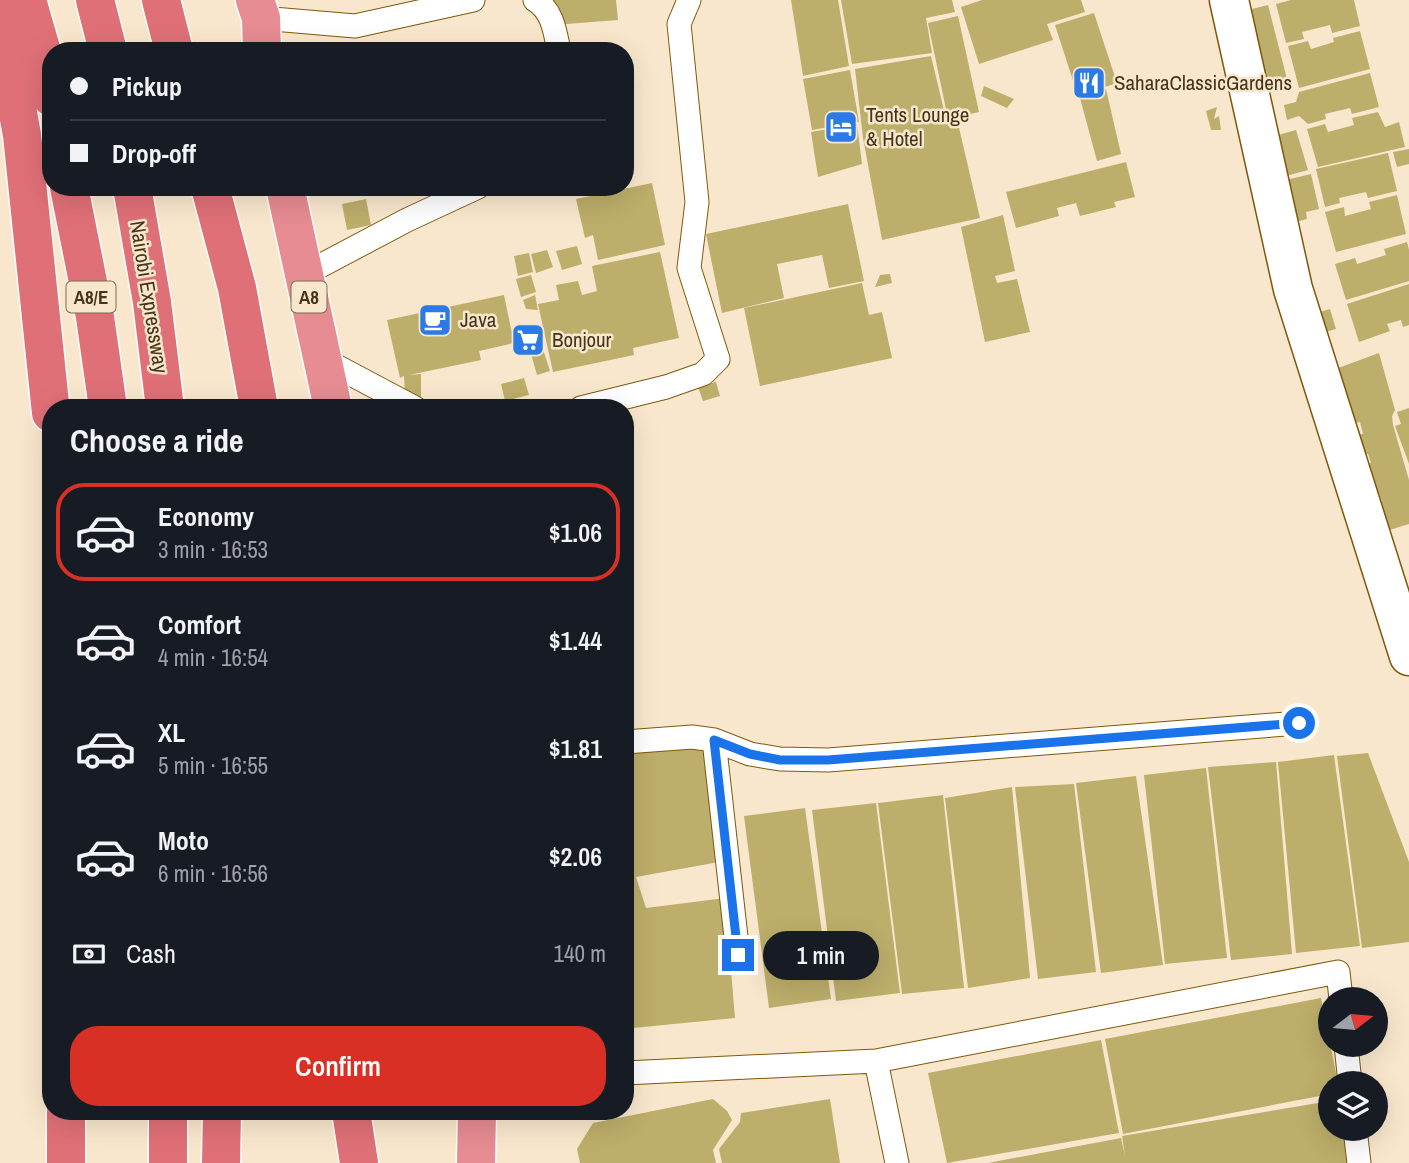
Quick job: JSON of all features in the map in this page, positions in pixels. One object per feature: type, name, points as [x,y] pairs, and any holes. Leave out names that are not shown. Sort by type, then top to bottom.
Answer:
[{"type":"highway","points":[[27,0],[42,61]]},
{"type":"highway","points":[[95,0],[106,42]]},
{"type":"highway","points":[[161,0],[172,42]]},
{"type":"highway","points":[[0,16],[22,135],[50,399]]},
{"type":"highway","name":"A8/E","points":[[71,196],[95,317],[107,399]]},
{"type":"highway","name":"Nairobi Expressway","points":[[134,196],[152,302],[164,399]]},
{"type":"highway","points":[[212,196],[237,288],[256,399]]},
{"type":"highway","name":"A8","points":[[287,196],[330,399]]},
{"type":"highway","points":[[66,1120],[66,1163]]},
{"type":"highway","points":[[168,1120],[168,1163]]},
{"type":"highway","points":[[221,1163],[222,1120]]},
{"type":"highway","points":[[352,1120],[359,1163]]},
{"type":"highway","points":[[477,1120],[477,1163]]},
{"type":"street","points":[[1229,0],[1293,289],[1409,656]]},
{"type":"lane","points":[[259,23],[355,26],[472,0]]},
{"type":"lane","points":[[535,0],[542,4],[551,17],[557,42]]},
{"type":"lane","points":[[617,399],[666,387],[703,374],[718,359],[690,268],[697,202],[680,24],[689,0]]},
{"type":"lane","points":[[304,274],[459,196]]},
{"type":"lane","points":[[321,358],[398,399]]},
{"type":"lane","points":[[634,741],[692,737],[714,740],[750,754],[780,760],[828,760],[1299,723]]},
{"type":"lane","points":[[714,740],[738,955]]},
{"type":"lane","points":[[634,1073],[876,1061],[1338,972],[1340,987]]},
{"type":"lane","points":[[876,1061],[897,1163]]},
{"type":"lane","points":[[1357,1141],[1359,1163]]},
{"type":"building","points":[[552,0],[616,0],[618,20],[554,25]]},
{"type":"building","points":[[791,0],[838,0],[849,66],[803,76]]},
{"type":"building","points":[[841,0],[952,0],[955,12],[926,18],[932,53],[852,64]]},
{"type":"building","points":[[982,0],[1081,0],[1085,12],[1047,24],[1053,40],[979,64],[961,7]]},
{"type":"building","points":[[1291,0],[1354,0],[1360,26],[1332,33],[1330,25],[1302,32],[1304,39],[1286,43],[1276,4]]},
{"type":"building","points":[[1268,5],[1288,83],[1264,89],[1244,11]]},
{"type":"building","points":[[1094,13],[1117,83],[1078,96],[1055,25]]},
{"type":"building","points":[[958,16],[979,112],[948,119],[928,23]]},
{"type":"building","points":[[1360,31],[1370,69],[1299,88],[1288,46],[1308,41],[1311,49],[1334,42],[1333,38]]},
{"type":"building","points":[[931,56],[947,123],[957,119],[980,218],[882,240],[863,138],[855,69]]},
{"type":"building","points":[[850,70],[859,122],[812,130],[803,79]]},
{"type":"building","points":[[1370,73],[1379,107],[1352,114],[1350,108],[1325,114],[1326,119],[1308,124],[1299,116],[1287,120],[1284,105],[1296,102],[1299,92]]},
{"type":"building","points":[[984,86],[1014,99],[1007,108],[981,96]]},
{"type":"building","points":[[1106,89],[1121,154],[1097,161],[1080,98]]},
{"type":"building","points":[[1217,107],[1214,119],[1219,116],[1221,130],[1211,130],[1206,111]]},
{"type":"building","points":[[1378,112],[1385,127],[1399,122],[1405,147],[1318,167],[1307,129],[1325,124],[1328,132],[1354,125],[1352,118]]},
{"type":"building","points":[[857,124],[862,164],[818,177],[811,132]]},
{"type":"building","points":[[1296,130],[1308,170],[1286,176],[1275,136]]},
{"type":"building","points":[[1409,149],[1409,164],[1397,167],[1393,152]]},
{"type":"building","points":[[1388,153],[1397,191],[1368,198],[1366,192],[1339,198],[1340,203],[1325,207],[1316,169]]},
{"type":"building","points":[[1126,162],[1135,197],[1114,202],[1116,207],[1080,216],[1076,203],[1057,208],[1059,216],[1016,228],[1006,192]]},
{"type":"building","points":[[1311,174],[1319,209],[1306,212],[1307,219],[1295,222],[1286,180]]},
{"type":"building","points":[[652,183],[665,245],[598,260],[593,235],[585,238],[576,199],[590,196],[634,196],[634,187]]},
{"type":"building","points":[[1397,195],[1406,234],[1336,252],[1325,212],[1344,207],[1345,216],[1371,209],[1369,202]]},
{"type":"building","points":[[366,199],[371,225],[347,230],[342,204]]},
{"type":"building","points":[[848,204],[864,281],[829,288],[822,255],[777,264],[784,298],[722,313],[706,234]]},
{"type":"building","points":[[1003,215],[1015,271],[995,276],[997,283],[1017,279],[1030,332],[985,342],[961,227]]},
{"type":"building","points":[[1407,242],[1409,281],[1346,300],[1335,264],[1355,258],[1357,264],[1386,255],[1384,249]]},
{"type":"building","points":[[577,246],[582,264],[562,270],[556,251]]},
{"type":"building","points":[[547,250],[553,267],[536,273],[531,254]]},
{"type":"building","points":[[660,252],[679,338],[633,348],[634,355],[553,372],[538,304],[559,300],[556,285],[578,281],[582,295],[597,291],[592,266]]},
{"type":"building","points":[[529,253],[533,272],[518,276],[514,256]]},
{"type":"building","points":[[890,274],[892,283],[875,287],[880,275]]},
{"type":"building","points":[[531,275],[536,292],[521,297],[516,279]]},
{"type":"building","points":[[862,283],[869,315],[882,312],[892,358],[760,386],[744,308]]},
{"type":"building","points":[[1409,284],[1409,325],[1403,327],[1401,320],[1387,324],[1390,331],[1359,342],[1347,304]]},
{"type":"building","points":[[504,295],[514,343],[479,351],[481,360],[409,375],[421,374],[421,399],[405,394],[404,376],[400,378],[387,320]]},
{"type":"building","points":[[535,295],[538,310],[526,309],[523,300]]},
{"type":"building","points":[[1330,309],[1336,329],[1319,334],[1312,314]]},
{"type":"building","points":[[541,343],[550,371],[537,375],[529,347]]},
{"type":"building","points":[[1379,353],[1395,410],[1392,416],[1393,425],[1409,480],[1409,524],[1383,532],[1374,504],[1382,502],[1379,493],[1374,494],[1365,465],[1371,463],[1368,454],[1363,455],[1357,435],[1363,434],[1360,422],[1355,423],[1338,368]]},
{"type":"building","points":[[524,378],[529,395],[505,399],[501,384]]},
{"type":"building","points":[[716,382],[720,396],[703,401],[698,387]]},
{"type":"building","points":[[1409,408],[1409,464],[1395,426],[1401,424],[1397,412]]},
{"type":"building","points":[[703,744],[719,862],[636,877],[646,908],[725,898],[735,1018],[634,1028],[634,752]]},
{"type":"building","points":[[1368,753],[1409,862],[1409,942],[1362,948],[1337,756]]},
{"type":"building","points":[[1334,755],[1360,946],[1296,953],[1278,762]]},
{"type":"building","points":[[1276,762],[1292,954],[1231,960],[1208,767]]},
{"type":"building","points":[[1206,768],[1227,958],[1165,964],[1144,775]]},
{"type":"building","points":[[1136,776],[1163,965],[1101,973],[1076,783]]},
{"type":"building","points":[[1074,784],[1096,972],[1038,979],[1015,787]]},
{"type":"building","points":[[1012,787],[1030,978],[968,988],[945,798]]},
{"type":"building","points":[[943,795],[964,988],[902,994],[878,803]]},
{"type":"building","points":[[876,803],[900,993],[836,1001],[812,810]]},
{"type":"building","points":[[805,808],[831,999],[769,1008],[744,816]]},
{"type":"building","points":[[1318,999],[1318,1057],[1333,1057],[1336,1071],[1318,1071],[1318,1096],[1123,1134],[1105,1039]]},
{"type":"building","points":[[1101,1040],[1119,1133],[947,1163],[928,1073]]},
{"type":"building","points":[[713,1099],[727,1111],[732,1120],[713,1150],[716,1163],[580,1163],[577,1149],[593,1123],[634,1120],[634,1115]]},
{"type":"building","points":[[830,1099],[840,1163],[722,1163],[719,1149],[740,1122],[741,1113]]},
{"type":"building","points":[[1318,1103],[1318,1141],[1346,1141],[1349,1163],[988,1163],[1121,1138],[1125,1156],[1122,1136]]},
{"type":"place","name":"SaharaClassicGardens","points":[[1089,83]]},
{"type":"place","name":"Tents Lounge & Hotel","points":[[841,127]]},
{"type":"place","name":"Java","points":[[435,320]]},
{"type":"place","name":"Bonjour","points":[[528,340]]},
{"type":"route","points":[[738,955],[714,740],[750,754],[780,760],[828,760],[1299,723]]}]
